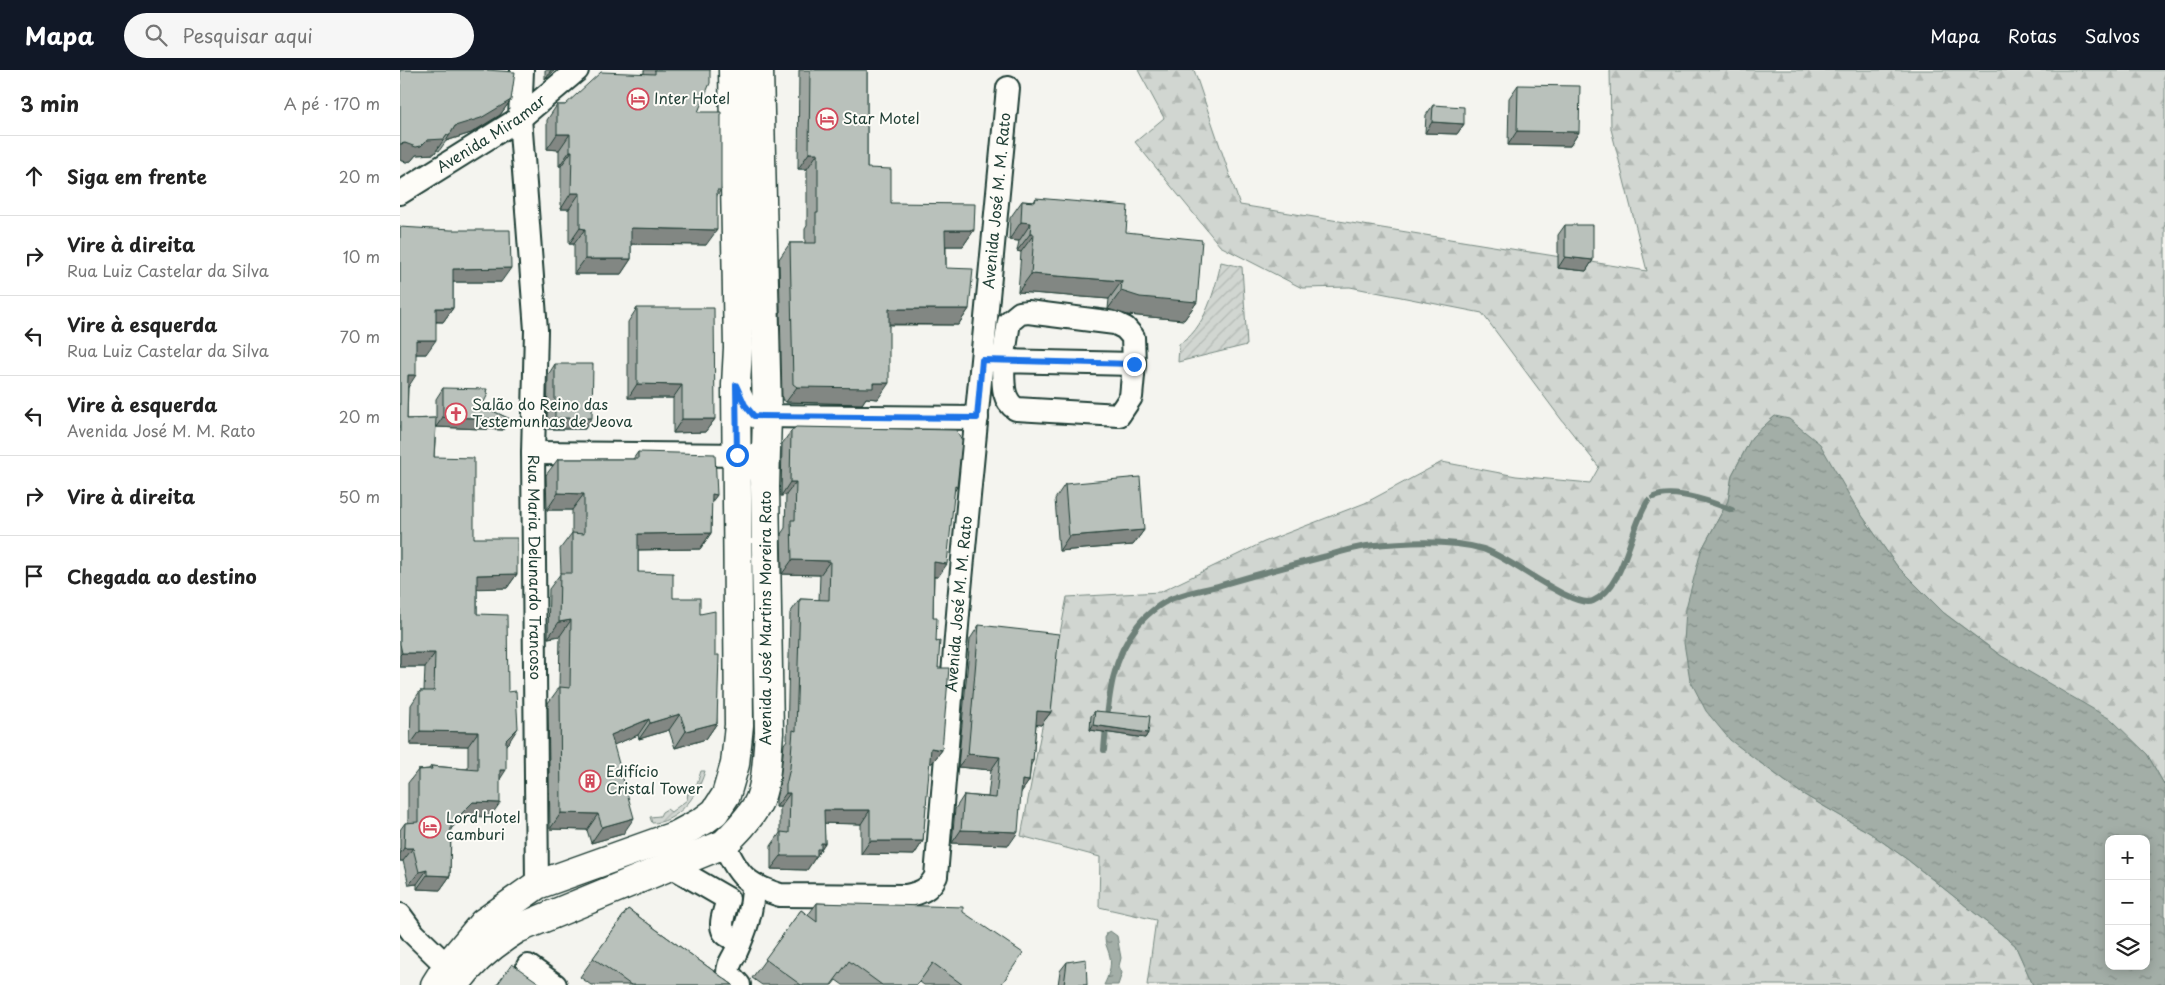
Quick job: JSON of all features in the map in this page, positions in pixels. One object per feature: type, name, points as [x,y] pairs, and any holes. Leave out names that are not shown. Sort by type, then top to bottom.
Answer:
[{"type":"street","name":"Rua Maria Delunardo Trancoso","points":[[522,70],[520,118],[536,330],[533,453],[537,885]]},
{"type":"street","name":"Avenida Miramar","points":[[400,193],[520,118],[577,70]]},
{"type":"street","name":"Avenida José Martins Moreira Rato","points":[[445,979],[483,923],[537,885],[677,835],[715,812],[726,795],[735,764],[739,725],[736,385],[738,348],[734,70]]},
{"type":"street","name":"Avenida José Martins Moreira Rato","points":[[445,979],[466,969],[500,940],[517,929],[724,844],[747,820],[758,804],[765,773],[769,733],[765,487],[767,415],[759,70]]},
{"type":"street","name":"Avenida José M. M. Rato","points":[[724,844],[734,867],[746,881],[780,895],[906,896],[920,893],[931,886],[936,876],[960,590],[977,418],[993,360],[1008,88]]},
{"type":"street","points":[[1028,312],[1115,323],[1125,328],[1133,337],[1132,396],[1119,415],[1016,409],[1008,403],[993,360],[1009,322],[1020,313],[1028,312]]},
{"type":"street","points":[[993,360],[1134,364]]},
{"type":"street","points":[[736,385],[745,405],[754,416],[977,418]]},
{"type":"street","points":[[533,453],[748,455],[757,463],[765,487]]},
{"type":"street","points":[[671,866],[728,899],[722,928],[723,934],[730,938],[740,939]]},
{"type":"street","points":[[739,985],[728,972],[728,965],[734,956],[753,904],[753,885]]},
{"type":"street","points":[[400,915],[445,979]]},
{"type":"street","points":[[528,966],[555,985]]},
{"type":"green space","points":[[1138,70],[1194,70],[1240,205],[1647,271],[1611,129],[1610,70],[2165,70],[2165,786],[2147,754],[2000,655],[1944,613],[1897,566],[1856,507],[1775,416],[1752,437],[1732,475],[1728,501],[1701,551],[1759,762],[1801,793],[1870,833],[1908,860],[2015,945],[2033,985],[1147,985],[1156,920],[1099,907],[1100,857],[1021,836],[1067,597],[1160,592],[1264,542],[1365,503],[1442,462],[1516,476],[1590,483],[1599,467],[1482,313],[1350,287],[1302,288],[1220,246],[1135,142],[1164,118]]},
{"type":"green space","points":[[1221,262],[1242,267],[1247,345],[1178,362],[1179,344],[1195,330],[1208,308]]},
{"type":"green space","points":[[701,771],[705,771],[697,791],[684,808],[669,819],[652,823],[650,817],[660,816],[667,809],[671,812],[687,800],[688,792],[696,787]]},
{"type":"water","points":[[1775,416],[1789,419],[1820,444],[1856,507],[1897,566],[1944,613],[2000,655],[2112,720],[2147,754],[2165,786],[2165,985],[2033,985],[2015,945],[1908,860],[1870,833],[1801,793],[1730,740],[1706,711],[1690,680],[1684,643],[1686,608],[1701,551],[1728,501],[1732,475],[1752,437]]},
{"type":"water","points":[[1110,931],[1117,936],[1121,958],[1119,966],[1122,973],[1118,985],[1104,985],[1110,964],[1105,936]]},
{"type":"building","points":[[400,70],[515,72],[511,100],[481,118],[455,126],[449,136],[447,135],[444,139],[427,140],[421,146],[416,147],[405,143],[400,144]]},
{"type":"building","points":[[655,70],[710,70],[710,83],[698,112],[721,112],[721,190],[717,190],[717,230],[631,228],[631,259],[585,259],[585,229],[580,228],[580,193],[571,193],[572,151],[570,151],[570,134],[557,134],[557,105],[565,105],[601,72],[655,74]]},
{"type":"building","points":[[810,70],[867,70],[867,168],[891,169],[891,203],[975,204],[974,230],[945,230],[946,268],[973,269],[969,309],[889,309],[889,383],[873,383],[873,388],[797,387],[793,384],[790,243],[816,243],[816,213],[818,213],[818,153],[809,153]]},
{"type":"building","points":[[1518,85],[1580,86],[1579,132],[1517,131]]},
{"type":"building","points":[[1433,105],[1464,107],[1464,124],[1432,122]]},
{"type":"building","points":[[1036,198],[1128,206],[1126,232],[1202,240],[1197,302],[1140,297],[1121,291],[1122,281],[1031,274],[1034,234],[1030,234],[1031,223],[1021,222],[1022,201],[1035,202]]},
{"type":"building","points":[[1565,225],[1593,225],[1593,260],[1565,257]]},
{"type":"building","points":[[400,227],[451,230],[510,230],[511,268],[453,269],[453,308],[436,308],[436,340],[416,340],[416,375],[408,375],[407,419],[436,418],[434,457],[474,458],[474,538],[517,538],[517,574],[477,575],[477,614],[507,615],[508,692],[516,691],[518,728],[506,740],[506,770],[500,770],[500,803],[473,802],[451,824],[450,876],[427,875],[427,870],[419,872],[413,848],[404,848],[405,823],[418,822],[418,770],[432,769],[431,766],[478,770],[478,732],[420,731],[420,691],[434,691],[435,653],[402,653],[400,644]]},
{"type":"building","points":[[637,308],[714,308],[715,419],[682,419],[682,385],[637,384]]},
{"type":"building","points":[[555,364],[593,364],[592,418],[555,418]]},
{"type":"building","points":[[443,388],[487,389],[486,393],[488,394],[482,406],[510,419],[443,417]]},
{"type":"building","points":[[796,427],[956,430],[962,440],[947,564],[934,562],[933,618],[937,618],[936,642],[940,641],[938,668],[949,668],[942,750],[931,748],[923,841],[870,841],[870,810],[824,810],[825,843],[821,843],[821,849],[817,849],[817,856],[781,856],[781,832],[789,833],[790,793],[786,793],[786,785],[790,768],[793,730],[796,731],[800,599],[829,600],[830,561],[792,560],[791,520],[795,520],[796,482],[790,482],[791,431]]},
{"type":"building","points":[[638,452],[715,454],[717,495],[712,494],[711,533],[638,534],[638,572],[673,573],[673,598],[700,598],[700,614],[715,611],[715,655],[719,655],[717,723],[686,731],[680,714],[650,723],[649,719],[611,735],[634,818],[602,827],[598,814],[561,813],[560,687],[570,688],[571,620],[559,622],[560,573],[572,573],[572,533],[584,534],[584,494],[558,493],[558,459],[638,459]]},
{"type":"building","points":[[1140,477],[1144,530],[1069,536],[1065,484]]},
{"type":"building","points":[[979,625],[1059,634],[1051,712],[1037,711],[1033,761],[1031,760],[1029,781],[1022,780],[1018,832],[961,830],[964,795],[996,798],[1000,757],[968,754]]},
{"type":"building","points":[[1095,711],[1150,716],[1148,733],[1093,725]]},
{"type":"building","points":[[817,903],[963,907],[963,912],[1023,953],[1001,985],[963,985],[933,963],[917,985],[882,985],[849,961],[831,985],[801,985],[765,959],[801,910],[817,922]]},
{"type":"building","points":[[628,909],[733,985],[631,985],[593,958]]},
{"type":"building","points":[[1086,959],[1087,985],[1064,985],[1067,962]]},
{"type":"building","points":[[512,964],[542,985],[497,985]]},
{"type":"waterway","points":[[1654,497],[1672,494],[1682,495],[1704,500],[1732,510]]},
{"type":"waterway","points":[[1104,750],[1112,684],[1121,654],[1128,639],[1147,615],[1173,598],[1356,548],[1425,542],[1455,544],[1483,549],[1508,561],[1571,598],[1584,602],[1593,601],[1604,594],[1613,583],[1648,501]]},
{"type":"place","name":"Inter Hotel","points":[[638,99]]},
{"type":"place","name":"Star Motel","points":[[827,119]]},
{"type":"place","name":"Salão do Reino das Testemunhas de Jeova","points":[[456,414]]},
{"type":"place","name":"Edifício Cristal Tower","points":[[590,781]]},
{"type":"place","name":"Lord Hotel camburi","points":[[430,827]]},
{"type":"route","points":[[737,455],[736,385],[745,405],[754,416],[977,418],[982,360],[1134,364]]}]
